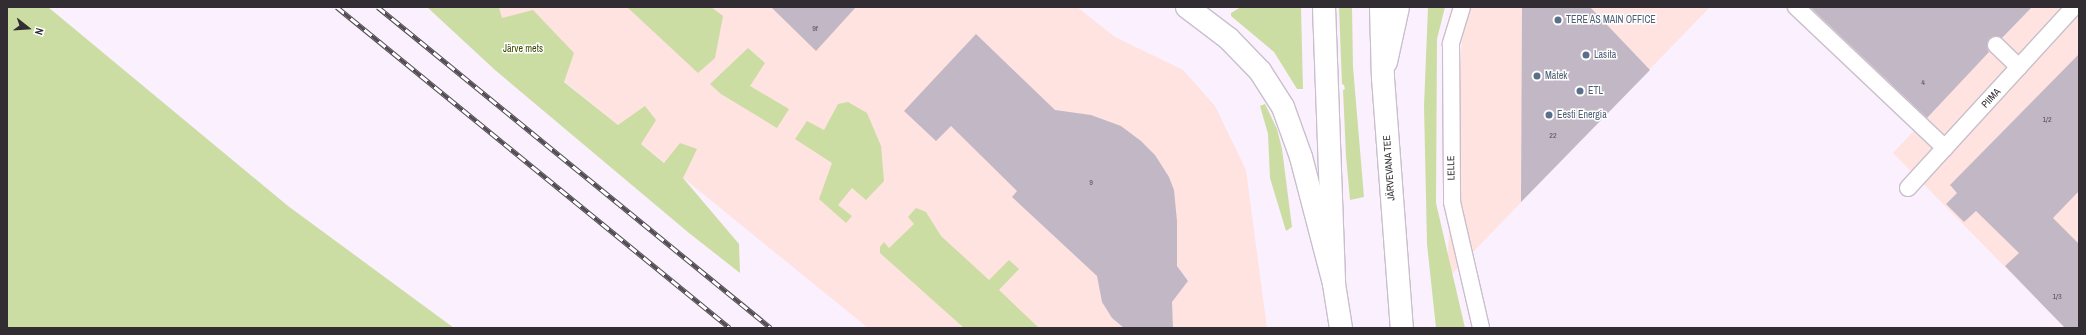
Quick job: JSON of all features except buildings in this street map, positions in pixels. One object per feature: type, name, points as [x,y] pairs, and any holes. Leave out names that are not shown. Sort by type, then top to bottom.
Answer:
[{"type":"main road","points":[[1187,7],[1229,39],[1260,71],[1284,107],[1301,157],[1334,284]]},
{"type":"main road","points":[[1324,7],[1334,284],[1340,328]]},
{"type":"main road","name":"JÄRVEVANA TEE","points":[[1381,7],[1383,78],[1402,328]]},
{"type":"main road","points":[[1383,78],[1398,7]]},
{"type":"lane","name":"LELLE","points":[[1462,7],[1451,44],[1452,202],[1481,328]]},
{"type":"lane","points":[[1796,7],[1945,148]]},
{"type":"lane","name":"PIIMA","points":[[1908,188],[2074,7]]},
{"type":"lane","points":[[1996,45],[2019,68]]},
{"type":"shaded area","points":[[499,7],[1077,7],[1115,37],[1183,70],[1215,106],[1246,170],[1267,328],[868,328],[564,81],[502,18]]},
{"type":"shaded area","points":[[1464,7],[1710,7],[1446,280]]},
{"type":"shaded area","points":[[1806,7],[2079,7],[2079,328],[2065,328],[1893,153],[1924,120]]},
{"type":"green space","points":[[7,7],[48,7],[288,206],[454,328],[7,328]]},
{"type":"green space","name":"Järve mets","points":[[427,7],[499,7],[502,18],[533,10],[574,53],[564,82],[618,125],[645,106],[656,120],[641,144],[664,163],[680,143],[697,149],[683,178],[739,244],[740,273],[689,233],[495,70]]},
{"type":"green space","points":[[627,7],[711,7],[723,16],[715,58],[698,73]]},
{"type":"green space","points":[[1241,7],[1301,7],[1303,89],[1297,89],[1274,52],[1231,16],[1231,13]]},
{"type":"green space","points":[[1339,7],[1352,7],[1353,67],[1364,197],[1350,200],[1346,156],[1343,90],[1345,89],[1344,85],[1342,84]]},
{"type":"green space","points":[[1428,7],[1445,7],[1437,39],[1436,203],[1465,328],[1436,328],[1427,244],[1424,106]]},
{"type":"green space","points":[[748,48],[765,63],[750,86],[789,109],[777,128],[721,94],[710,84]]},
{"type":"green space","points":[[848,102],[867,113],[881,146],[884,181],[866,200],[852,188],[838,205],[852,216],[846,223],[819,199],[832,163],[795,139],[807,121],[824,130],[838,104]]},
{"type":"green space","points":[[1265,104],[1277,129],[1282,149],[1292,227],[1286,231],[1270,178],[1268,134],[1260,106]]},
{"type":"green space","points":[[916,208],[926,212],[941,236],[989,280],[1009,260],[1019,269],[999,290],[1039,328],[964,328],[880,253],[880,247],[884,242],[889,248],[914,224],[908,217]]},
{"type":"railway","points":[[337,7],[730,328]]},
{"type":"railway","points":[[378,7],[771,328]]},
{"type":"place","name":"TERE AS MAIN OFFICE","points":[[1558,20]]},
{"type":"place","name":"Lasita","points":[[1586,55]]},
{"type":"place","name":"Matek","points":[[1537,76]]},
{"type":"place","name":"ETL","points":[[1580,91]]},
{"type":"place","name":"Eesti Energia","points":[[1549,115]]}]
